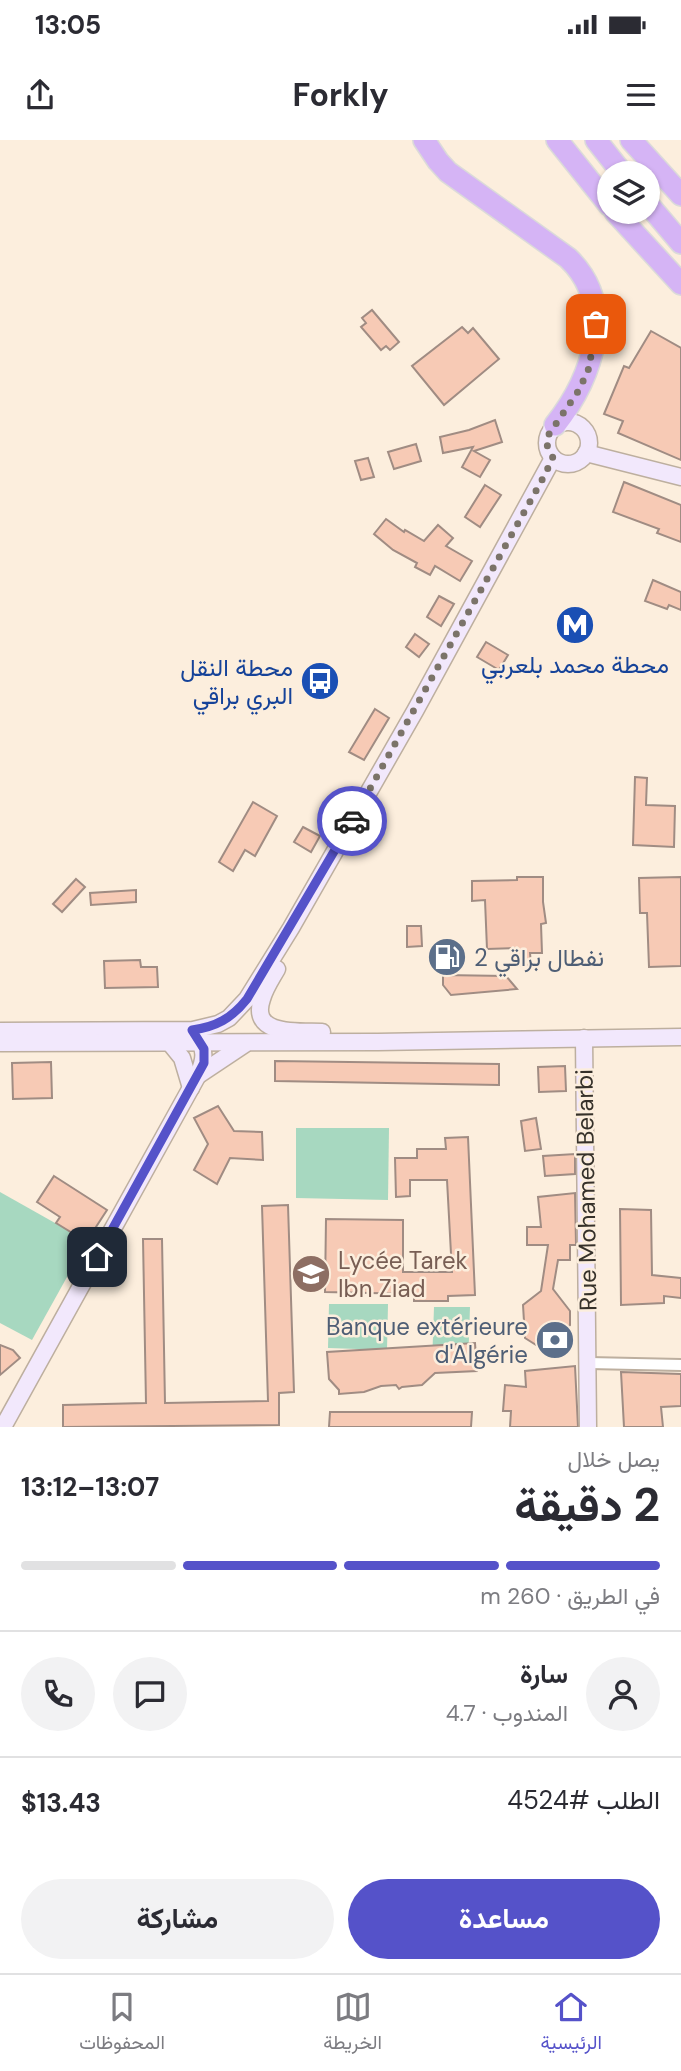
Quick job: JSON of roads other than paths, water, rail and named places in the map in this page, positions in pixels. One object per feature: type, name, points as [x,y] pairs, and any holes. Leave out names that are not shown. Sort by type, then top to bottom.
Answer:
[{"type":"highway","points":[[424,140],[448,172],[577,266],[589,288],[594,299],[596,324],[589,368],[570,406],[555,425]]},
{"type":"highway","points":[[557,140],[597,190]]},
{"type":"highway","points":[[596,140],[613,161]]},
{"type":"highway","points":[[631,140],[681,195]]},
{"type":"highway","points":[[660,218],[681,243]]},
{"type":"highway","points":[[626,224],[681,284]]},
{"type":"main road","points":[[566,421],[581,426],[589,439],[586,453],[576,462],[569,464],[558,461],[553,458],[547,445],[547,437],[555,425],[566,421]]},
{"type":"main road","points":[[586,453],[681,477]]},
{"type":"main road","points":[[0,1043],[169,1042],[197,1036],[239,1009],[291,928],[422,700],[553,458]]},
{"type":"main road","points":[[291,928],[288,946],[262,997],[262,1016],[274,1029],[327,1032],[350,1042]]},
{"type":"main road","points":[[0,1031],[197,1036],[249,1042],[681,1037]]},
{"type":"main road","points":[[3,1427],[194,1082],[205,1056],[197,1036]]},
{"type":"main road","name":"Rue Mohamed Belarbi","points":[[584,1038],[589,1427]]},
{"type":"main road","points":[[169,1042],[182,1058],[194,1082]]},
{"type":"main road","points":[[194,1082],[222,1057],[249,1042]]},
{"type":"street","points":[[589,1363],[681,1365]]},
{"type":"place","name":"محطة محمد بلعربي","points":[[575,625]]},
{"type":"place","name":"محطة النقل البري براقي","points":[[320,681]]},
{"type":"place","name":"نفطال براقي 2","points":[[447,957]]},
{"type":"place","name":"Lycée Tarek Ibn Ziad","points":[[311,1274]]},
{"type":"place","name":"Banque extérieure d'Algérie","points":[[555,1340]]}]
